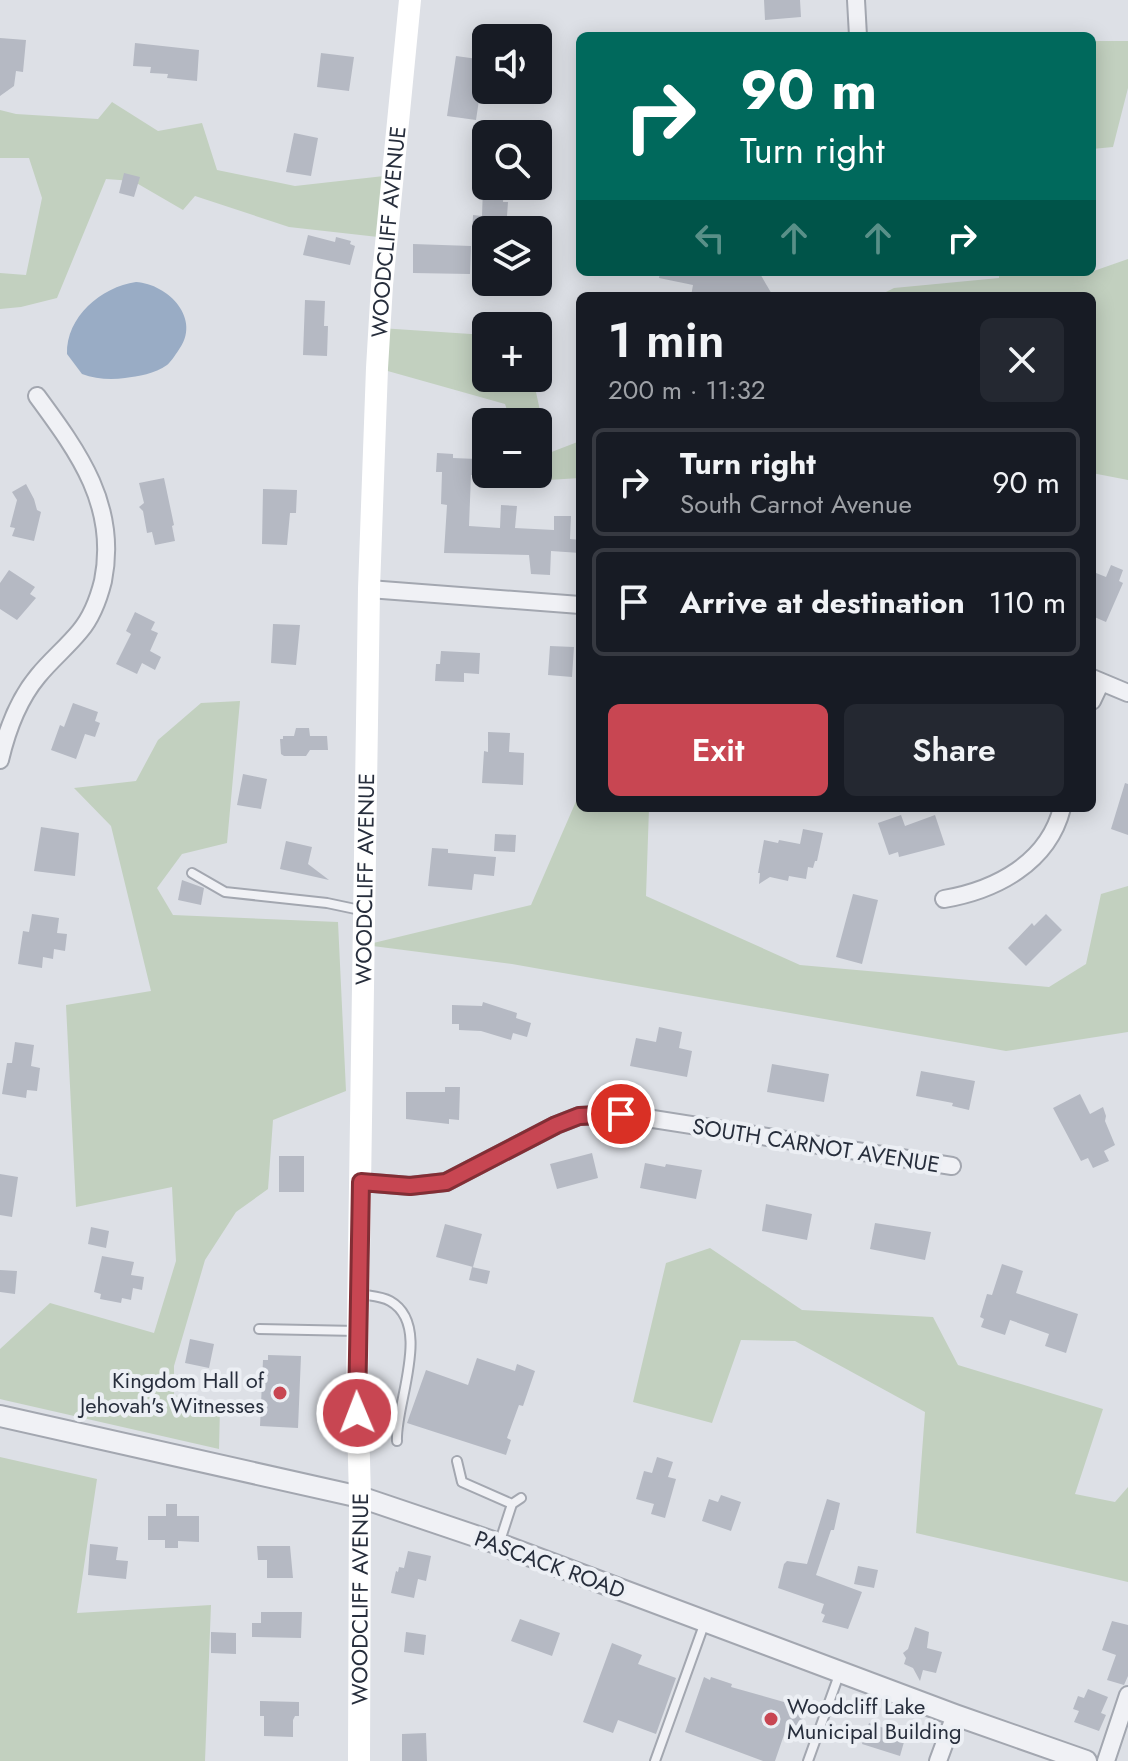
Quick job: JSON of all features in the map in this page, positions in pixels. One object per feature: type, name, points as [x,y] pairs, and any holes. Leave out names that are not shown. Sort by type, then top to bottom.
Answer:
[{"type":"main road","name":"WOODCLIFF AVENUE","points":[[359,1761],[360,1497],[357,1386],[369,589],[382,285],[410,0]]},
{"type":"street","points":[[856,0],[858,32]]},
{"type":"street","points":[[0,760],[7,732],[22,700],[37,677],[82,629],[100,592],[105,566],[104,517],[97,491],[66,435],[37,396]]},
{"type":"street","points":[[369,589],[576,605]]},
{"type":"street","points":[[1096,680],[1128,693]]},
{"type":"street","points":[[944,899],[982,890],[1022,869],[1051,835],[1060,812]]},
{"type":"street","name":"SOUTH CARNOT AVENUE","points":[[361,1182],[410,1186],[446,1182],[579,1116],[621,1114],[952,1166]]},
{"type":"street","name":"PASCACK ROAD","points":[[0,1416],[360,1497],[499,1544],[1086,1761]]},
{"type":"street","points":[[1106,1761],[1128,1695]]},
{"type":"street","points":[[938,1761],[955,1715]]},
{"type":"lane","points":[[192,873],[225,892],[327,903],[365,911]]},
{"type":"lane","points":[[359,1294],[392,1301],[402,1312],[409,1328],[411,1358],[396,1423],[397,1441]]},
{"type":"lane","points":[[259,1329],[358,1331]]},
{"type":"lane","points":[[457,1461],[462,1482],[512,1504]]},
{"type":"lane","points":[[499,1544],[512,1504],[521,1498]]},
{"type":"lane","points":[[655,1761],[705,1622]]},
{"type":"lane","points":[[808,1761],[840,1672]]},
{"type":"green space","points":[[1096,41],[1128,41],[1128,88],[1113,147],[1096,149]]},
{"type":"green space","points":[[112,102],[158,131],[202,123],[217,170],[295,186],[393,175],[387,238],[289,227],[195,196],[183,210],[133,181],[106,179],[57,298],[0,309],[0,273],[26,275],[42,198],[29,158],[0,158],[0,110],[16,114],[98,119]]},
{"type":"green space","points":[[1128,259],[1128,480],[1096,474],[1096,292],[886,292],[894,288],[999,276],[1096,276],[1096,270]]},
{"type":"green space","points":[[380,328],[472,334],[472,392],[536,392],[539,408],[506,408],[505,404],[377,368]]},
{"type":"green space","points":[[576,443],[576,478],[552,480],[552,452]]},
{"type":"green space","points":[[240,701],[227,843],[182,854],[157,888],[173,915],[338,922],[346,1091],[273,1120],[268,1189],[236,1212],[205,1260],[174,1366],[174,1395],[220,1407],[219,1449],[0,1399],[0,1349],[50,1303],[154,1333],[176,1261],[172,1187],[76,1207],[66,1005],[151,991],[111,826],[74,788],[136,781],[158,740],[201,703]]},
{"type":"green space","points":[[576,801],[576,812],[649,812],[646,896],[800,965],[1049,987],[1086,964],[1101,894],[1128,886],[1128,1032],[1006,1051],[512,964],[365,945],[531,905]]},
{"type":"green space","points":[[710,1248],[802,1310],[933,1317],[958,1365],[1103,1409],[1075,1494],[1115,1502],[1128,1487],[1128,1582],[916,1533],[925,1412],[795,1341],[741,1340],[712,1423],[633,1402],[666,1263]]},
{"type":"green space","points":[[0,1457],[97,1479],[77,1613],[211,1605],[205,1761],[0,1761]]},
{"type":"water","points":[[136,282],[160,289],[178,305],[186,327],[185,339],[178,351],[167,365],[146,374],[109,379],[82,374],[67,354],[68,340],[79,316],[110,290]]},
{"type":"building","points":[[764,0],[800,0],[801,17],[765,20]]},
{"type":"building","points":[[0,38],[26,40],[23,72],[16,71],[14,86],[0,96]]},
{"type":"building","points":[[135,43],[199,50],[197,81],[167,78],[168,74],[150,73],[151,67],[133,66]]},
{"type":"building","points":[[321,53],[354,57],[349,91],[317,87]]},
{"type":"building","points":[[456,56],[472,58],[472,104],[478,104],[476,120],[447,116]]},
{"type":"building","points":[[294,133],[318,138],[311,176],[286,172]]},
{"type":"building","points":[[124,173],[140,177],[134,197],[119,193]]},
{"type":"building","points":[[483,200],[508,202],[507,216],[482,216]]},
{"type":"building","points":[[308,235],[335,242],[336,237],[351,241],[350,244],[355,246],[350,265],[303,255]]},
{"type":"building","points":[[413,244],[471,246],[470,274],[413,273]]},
{"type":"building","points":[[761,276],[771,292],[692,292],[693,285],[659,278]]},
{"type":"building","points":[[305,300],[325,301],[327,356],[303,355]]},
{"type":"building","points":[[437,453],[472,459],[469,526],[500,528],[501,505],[517,506],[515,528],[554,530],[554,516],[571,516],[570,539],[576,540],[576,553],[551,551],[550,575],[531,574],[529,555],[444,553],[447,505],[441,504],[442,472],[436,472]]},
{"type":"building","points":[[164,478],[175,541],[155,545],[152,532],[147,533],[143,511],[139,507],[144,503],[139,483]]},
{"type":"building","points":[[26,484],[37,510],[41,512],[34,541],[12,536],[15,528],[10,527],[17,500],[12,492]]},
{"type":"building","points":[[263,489],[297,490],[296,513],[290,513],[287,545],[262,544]]},
{"type":"building","points":[[1111,565],[1123,570],[1119,581],[1123,583],[1106,622],[1096,618],[1096,573],[1106,577]]},
{"type":"building","points":[[9,570],[35,587],[30,594],[36,598],[17,620],[0,609],[0,583]]},
{"type":"building","points":[[135,612],[155,622],[151,630],[158,633],[150,651],[161,657],[155,670],[142,663],[137,674],[116,664],[131,634],[126,631]]},
{"type":"building","points":[[273,624],[300,625],[296,665],[271,663]]},
{"type":"building","points":[[550,646],[574,647],[572,677],[548,675]]},
{"type":"building","points":[[441,651],[480,653],[479,674],[464,673],[464,682],[435,681]]},
{"type":"building","points":[[73,703],[98,712],[95,721],[100,723],[95,737],[85,734],[76,759],[51,750],[60,725],[64,727]]},
{"type":"building","points":[[296,728],[309,728],[310,736],[327,736],[328,750],[310,750],[306,756],[281,754],[280,739],[294,736]]},
{"type":"building","points":[[488,732],[510,733],[509,752],[524,753],[523,785],[482,783]]},
{"type":"building","points":[[243,774],[267,779],[261,809],[237,805]]},
{"type":"building","points":[[1125,783],[1128,784],[1128,835],[1111,829]]},
{"type":"building","points":[[901,815],[905,826],[935,815],[945,845],[899,857],[898,852],[889,855],[878,823]]},
{"type":"building","points":[[41,827],[79,833],[75,876],[34,871]]},
{"type":"building","points":[[803,829],[823,833],[817,861],[813,868],[808,867],[806,879],[789,876],[788,881],[770,877],[759,884],[764,840],[800,844]]},
{"type":"building","points":[[495,834],[516,835],[515,852],[494,851]]},
{"type":"building","points":[[286,841],[312,847],[308,864],[329,880],[280,869]]},
{"type":"building","points":[[432,848],[448,849],[448,853],[496,857],[494,876],[474,874],[472,890],[428,886]]},
{"type":"building","points":[[182,880],[204,888],[201,905],[178,900]]},
{"type":"building","points":[[853,894],[878,900],[862,964],[836,957]]},
{"type":"building","points":[[32,914],[59,918],[57,933],[67,934],[65,951],[54,949],[53,959],[43,957],[42,968],[18,964],[23,931],[29,932]]},
{"type":"building","points":[[1046,914],[1062,930],[1026,966],[1008,948],[1032,923],[1034,926]]},
{"type":"building","points":[[483,1002],[517,1013],[516,1018],[531,1023],[527,1037],[513,1033],[511,1040],[481,1031],[459,1030],[459,1024],[452,1024],[452,1005],[482,1006]]},
{"type":"building","points":[[659,1027],[682,1032],[679,1048],[692,1051],[687,1077],[630,1066],[636,1038],[656,1042]]},
{"type":"building","points":[[15,1042],[34,1045],[31,1066],[40,1068],[37,1091],[27,1090],[26,1098],[2,1094],[7,1063],[12,1063]]},
{"type":"building","points":[[772,1064],[829,1074],[824,1102],[767,1092]]},
{"type":"building","points":[[921,1071],[975,1081],[969,1110],[952,1106],[953,1103],[916,1096]]},
{"type":"building","points":[[445,1087],[460,1087],[459,1120],[449,1119],[449,1124],[406,1119],[406,1092],[445,1092]]},
{"type":"building","points":[[1080,1094],[1090,1114],[1103,1107],[1115,1145],[1104,1151],[1109,1161],[1093,1168],[1088,1158],[1081,1161],[1053,1108]]},
{"type":"building","points":[[592,1153],[598,1178],[557,1189],[550,1164]]},
{"type":"building","points":[[279,1156],[304,1156],[304,1192],[279,1192]]},
{"type":"building","points":[[645,1163],[702,1170],[696,1199],[640,1188]]},
{"type":"building","points":[[0,1174],[18,1177],[12,1217],[0,1215]]},
{"type":"building","points":[[766,1204],[812,1214],[807,1240],[762,1231]]},
{"type":"building","points":[[875,1223],[931,1232],[925,1260],[870,1249]]},
{"type":"building","points":[[445,1224],[482,1234],[473,1267],[436,1257]]},
{"type":"building","points":[[91,1227],[109,1231],[106,1248],[88,1244]]},
{"type":"building","points":[[102,1256],[134,1262],[131,1275],[144,1277],[142,1290],[133,1288],[131,1300],[122,1298],[121,1303],[100,1299],[101,1294],[94,1292]]},
{"type":"building","points":[[1002,1264],[1023,1271],[1016,1293],[1078,1314],[1066,1353],[1045,1346],[1049,1334],[1010,1320],[1005,1335],[981,1327],[984,1319],[980,1317],[987,1294],[992,1295]]},
{"type":"building","points":[[472,1267],[490,1271],[487,1284],[469,1280]]},
{"type":"building","points":[[0,1270],[17,1271],[15,1294],[0,1292]]},
{"type":"building","points":[[190,1339],[214,1344],[209,1368],[185,1363]]},
{"type":"building","name":"Kingdom Hall of Jehovah's Witnesses","points":[[268,1355],[301,1356],[298,1428],[260,1426],[263,1360],[268,1360]]},
{"type":"building","points":[[477,1358],[515,1371],[517,1364],[535,1371],[523,1406],[519,1405],[507,1438],[511,1440],[506,1455],[407,1423],[426,1370],[468,1385]]},
{"type":"building","points":[[657,1457],[673,1462],[668,1477],[676,1479],[665,1518],[651,1514],[654,1504],[636,1499],[644,1471],[652,1473]]},
{"type":"building","points":[[721,1495],[741,1502],[731,1531],[702,1521],[709,1499],[718,1502]]},
{"type":"building","points":[[827,1499],[840,1503],[834,1530],[831,1530],[816,1575],[862,1592],[848,1629],[822,1622],[824,1604],[778,1588],[787,1561],[807,1564]]},
{"type":"building","points":[[166,1504],[177,1504],[177,1516],[199,1516],[199,1542],[178,1541],[178,1548],[165,1548],[165,1540],[148,1540],[148,1516],[166,1516]]},
{"type":"building","points":[[90,1544],[118,1547],[116,1560],[128,1561],[126,1579],[88,1575]]},
{"type":"building","points":[[257,1546],[290,1546],[293,1578],[267,1578],[267,1560],[258,1560]]},
{"type":"building","points":[[408,1551],[431,1556],[426,1581],[418,1579],[414,1598],[391,1593],[396,1571],[399,1567],[404,1568]]},
{"type":"building","points":[[858,1566],[878,1570],[874,1588],[854,1584]]},
{"type":"building","points":[[261,1612],[302,1612],[301,1638],[252,1637],[252,1623],[261,1623]]},
{"type":"building","points":[[520,1619],[560,1633],[552,1656],[511,1641]]},
{"type":"building","points":[[1112,1621],[1128,1625],[1128,1676],[1124,1685],[1107,1680],[1116,1655],[1102,1650]]},
{"type":"building","points":[[915,1627],[929,1632],[927,1648],[942,1652],[936,1673],[923,1670],[920,1681],[913,1668],[904,1664],[906,1658],[903,1653],[908,1649]]},
{"type":"building","points":[[211,1632],[236,1633],[236,1654],[211,1653]]},
{"type":"building","points":[[406,1632],[426,1635],[424,1655],[404,1652]]},
{"type":"building","points":[[612,1643],[642,1655],[638,1664],[676,1678],[656,1734],[618,1720],[613,1733],[583,1722]]},
{"type":"building","name":"Woodcliff Lake Municipal Building","points":[[704,1677],[798,1706],[797,1709],[805,1712],[800,1727],[787,1726],[775,1761],[763,1761],[685,1732]]},
{"type":"building","points":[[1088,1689],[1108,1697],[1101,1713],[1106,1715],[1099,1731],[1074,1722],[1079,1711],[1073,1709],[1078,1696],[1084,1698]]},
{"type":"building","points":[[260,1701],[299,1702],[299,1716],[293,1720],[293,1737],[264,1736]]},
{"type":"building","points":[[887,1721],[908,1728],[900,1756],[862,1744],[869,1723],[884,1728]]},
{"type":"building","points":[[426,1733],[427,1761],[402,1761],[402,1734]]},
{"type":"place","name":"Kingdom Hall of Jehovah's Witnesses","points":[[280,1393]]},
{"type":"place","name":"Woodcliff Lake Municipal Building","points":[[771,1719]]},
{"type":"route","points":[[357,1413],[361,1182],[410,1186],[446,1182],[579,1116],[621,1114]]}]
